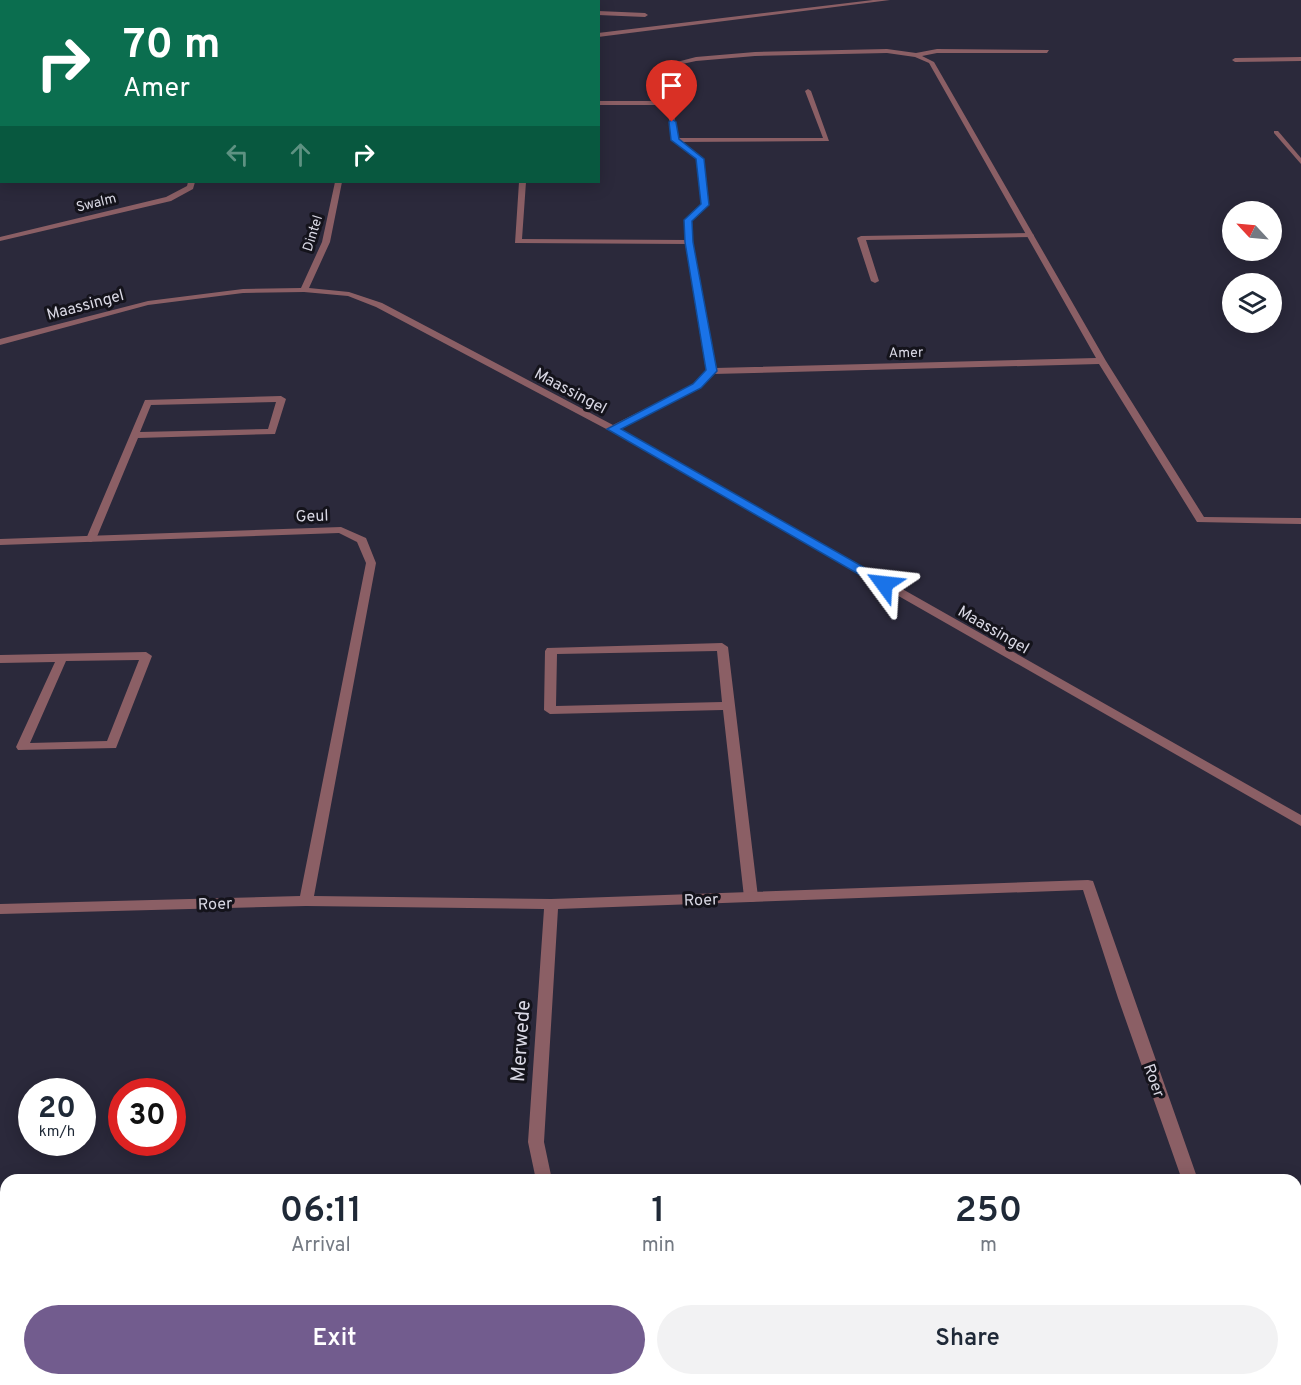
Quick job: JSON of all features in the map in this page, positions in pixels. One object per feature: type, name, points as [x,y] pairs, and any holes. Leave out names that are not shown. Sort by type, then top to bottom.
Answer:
[{"type":"street","points":[[600,34],[887,0]]},
{"type":"street","points":[[600,13],[645,15]]},
{"type":"street","points":[[613,429],[697,386],[711,371],[689,242],[688,220],[705,205],[700,159],[675,140],[663,74],[671,65],[696,59],[755,54],[887,51],[916,55],[931,62],[1102,361],[1201,520],[1301,521]]},
{"type":"street","points":[[916,55],[937,51],[1047,51]]},
{"type":"street","points":[[1235,60],[1301,59]]},
{"type":"street","points":[[675,140],[827,140],[808,91]]},
{"type":"street","points":[[600,103],[670,103]]},
{"type":"street","points":[[1276,132],[1300,160]]},
{"type":"street","name":"Swalm","points":[[0,239],[168,199],[190,187],[191,183]]},
{"type":"street","name":"Dintel","points":[[304,290],[326,242],[339,183]]},
{"type":"street","points":[[522,183],[518,241],[689,242]]},
{"type":"street","points":[[875,281],[861,238],[1030,235]]},
{"type":"street","name":"Maassingel","points":[[0,342],[148,303],[243,291],[304,290],[349,294],[379,304],[613,429],[1301,821]]},
{"type":"street","name":"Amer","points":[[711,371],[1102,361]]},
{"type":"street","points":[[91,539],[134,435],[148,402],[281,399],[272,432],[134,435]]},
{"type":"street","name":"Geul","points":[[0,542],[341,530],[362,540],[370,563],[306,901]]},
{"type":"street","points":[[729,706],[550,710],[552,651],[722,647],[729,706],[751,897]]},
{"type":"street","points":[[0,658],[146,657],[112,745],[22,747],[62,658]]},
{"type":"street","name":"Roer","points":[[0,909],[306,901],[551,904],[1088,885],[1125,998],[1188,1174]]},
{"type":"street","name":"Merwede","points":[[543,1174],[536,1142],[551,904]]},
{"type":"route","points":[[672,122],[675,140],[700,159],[705,205],[688,220],[689,242],[711,371],[697,386],[613,429],[884,584]]}]
